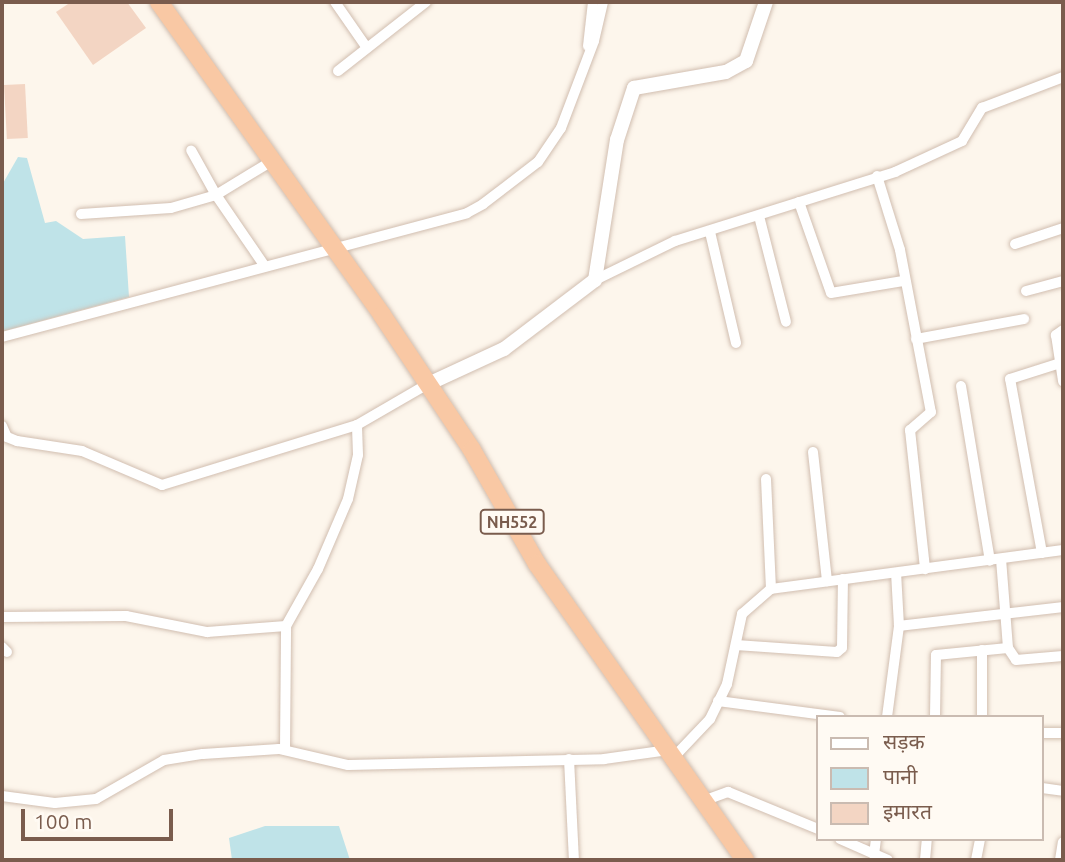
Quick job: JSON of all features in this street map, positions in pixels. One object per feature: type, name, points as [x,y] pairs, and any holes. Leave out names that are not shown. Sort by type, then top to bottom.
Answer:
[{"type":"highway","name":"NH552","points":[[147,2],[329,247],[422,388],[472,450],[537,564],[666,753],[733,860]]},
{"type":"highway","name":"NH552","points":[[159,2],[267,164]]},
{"type":"highway","name":"NH552","points":[[666,753],[746,860]]},
{"type":"street","points":[[335,2],[368,48]]},
{"type":"street","points":[[338,71],[426,2]]},
{"type":"street","points":[[588,52],[593,2]]},
{"type":"street","points":[[2,337],[329,247],[467,213],[506,190],[538,162],[561,128],[603,2]]},
{"type":"street","points":[[595,281],[617,140],[634,88],[726,72],[746,61],[766,2]]},
{"type":"street","points":[[2,426],[7,437],[17,442],[82,451],[162,485],[357,425],[422,388],[504,348],[595,281],[676,241],[877,176],[962,141],[982,108],[1063,81]]},
{"type":"street","points":[[191,149],[216,195],[264,265]]},
{"type":"street","points":[[81,214],[171,208],[216,195],[267,164]]},
{"type":"street","points":[[877,176],[900,250],[903,281],[931,412],[910,430],[925,569]]},
{"type":"street","points":[[799,202],[831,293],[903,281]]},
{"type":"street","points":[[759,216],[786,322]]},
{"type":"street","points":[[1015,244],[1063,228]]},
{"type":"street","points":[[710,232],[736,343]]},
{"type":"street","points":[[1026,291],[1063,281]]},
{"type":"street","points":[[916,339],[1024,319]]},
{"type":"street","points":[[1063,330],[1056,335],[1063,381]]},
{"type":"street","points":[[1042,553],[1010,379],[1060,363]]},
{"type":"street","points":[[961,386],[967,442],[996,560],[1006,614],[1008,648],[1016,660],[1063,656]]},
{"type":"street","points":[[285,750],[286,626],[318,569],[348,499],[358,456],[357,425]]},
{"type":"street","points":[[813,452],[827,581]]},
{"type":"street","points":[[766,479],[771,589]]},
{"type":"street","points":[[2,796],[55,803],[96,799],[164,760],[285,750],[348,765],[569,759],[666,753],[710,719],[736,645],[742,614],[771,589],[1063,550]]},
{"type":"street","points":[[887,715],[899,626],[896,573]]},
{"type":"street","points":[[736,645],[782,652],[837,652],[842,648],[843,579]]},
{"type":"street","points":[[899,626],[1063,607]]},
{"type":"street","points":[[2,617],[126,616],[207,632],[286,626]]},
{"type":"street","points":[[935,715],[936,655],[1008,648]]},
{"type":"street","points":[[982,650],[982,715]]},
{"type":"street","points":[[718,701],[825,715]]},
{"type":"street","points":[[1044,733],[1063,733]]},
{"type":"street","points":[[569,759],[574,860]]},
{"type":"street","points":[[1044,788],[1063,791]]},
{"type":"street","points":[[703,801],[728,793],[816,828]]},
{"type":"street","points":[[844,841],[888,860]]},
{"type":"street","points":[[874,855],[876,841]]},
{"type":"street","points":[[925,860],[928,841]]},
{"type":"street","points":[[976,860],[980,841]]},
{"type":"street","points":[[1060,860],[1063,842]]},
{"type":"water","points":[[18,157],[27,158],[45,223],[56,221],[83,239],[125,236],[129,297],[4,331],[2,185]]},
{"type":"water","points":[[265,826],[339,826],[350,860],[232,860],[229,838]]},
{"type":"building","points":[[71,2],[127,2],[146,28],[93,65],[56,12]]},
{"type":"building","points":[[25,84],[28,138],[7,139],[4,85]]}]
